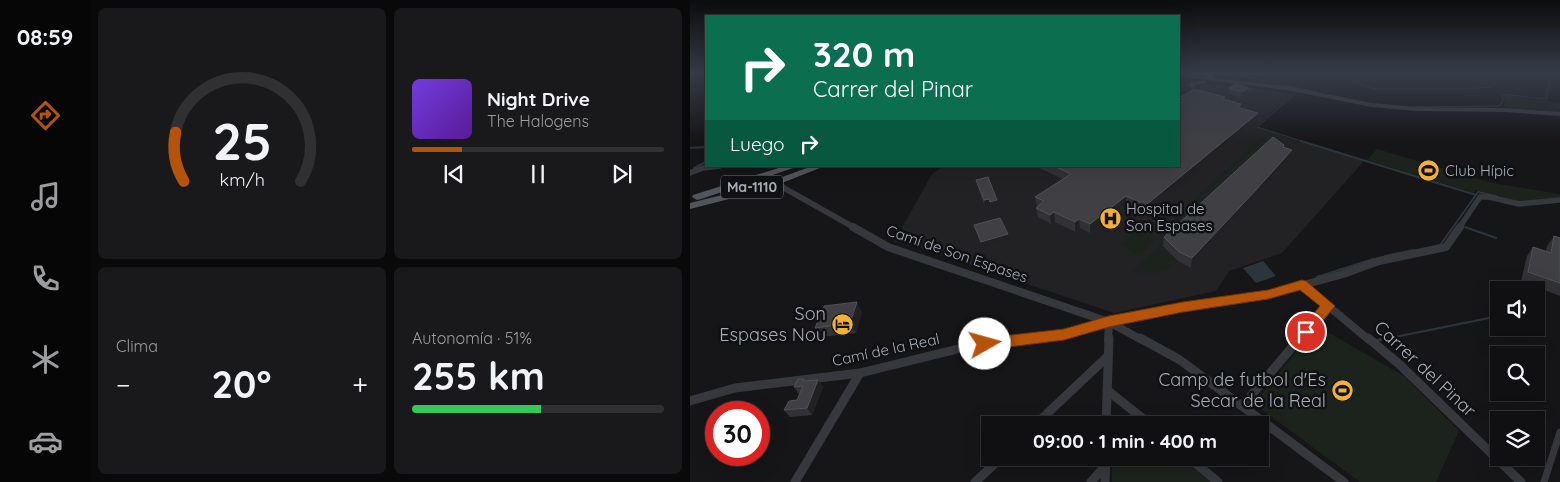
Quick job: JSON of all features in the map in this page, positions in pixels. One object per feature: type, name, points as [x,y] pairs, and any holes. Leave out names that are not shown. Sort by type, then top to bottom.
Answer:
[{"type":"main road","points":[[690,203],[792,167]]},
{"type":"main road","name":"Ma-1110","points":[[690,203],[801,167]]},
{"type":"main road","name":"Ma-1110","points":[[690,203],[752,188],[810,167]]},
{"type":"main road","points":[[690,203],[718,200],[778,182],[818,167]]},
{"type":"street","points":[[1324,96],[1372,106],[1395,108],[1486,109],[1560,114]]},
{"type":"street","points":[[690,174],[712,167]]},
{"type":"street","name":"Camí de Son Espases","points":[[778,182],[784,188],[888,247],[1109,322],[1180,360],[1344,482]]},
{"type":"street","name":"Camí de la Real","points":[[690,401],[735,388],[860,373],[966,346],[1064,335],[1109,322],[1183,307],[1268,295],[1343,274],[1379,260],[1446,247],[1480,197],[1489,197],[1519,204],[1560,200]]},
{"type":"street","name":"Carrer del Pinar","points":[[1302,284],[1399,364],[1521,482]]},
{"type":"street","points":[[1243,405],[1328,306]]},
{"type":"street","points":[[1106,416],[1109,322]]},
{"type":"street","points":[[1045,416],[1108,356]]},
{"type":"street","points":[[795,482],[860,373]]},
{"type":"street","points":[[1107,390],[1140,416]]},
{"type":"street","points":[[1544,482],[1560,432]]},
{"type":"street","points":[[975,482],[992,466]]},
{"type":"street","points":[[1091,482],[1103,466]]},
{"type":"street","points":[[1105,482],[1106,466]]},
{"type":"street","points":[[1199,466],[1218,482]]},
{"type":"shaded area","name":"Hospital de Son Espases","points":[[1180,96],[1290,96],[1256,127],[1364,161],[1282,253],[1229,271],[1216,291],[1114,313],[909,244],[894,242],[932,174],[942,167],[1180,167]]},
{"type":"shaded area","points":[[1504,96],[1518,96],[1560,103],[1560,113],[1503,107]]},
{"type":"shaded area","points":[[1262,137],[1266,138],[1176,221],[1171,221]]},
{"type":"shaded area","name":"Club Hípic","points":[[1377,149],[1492,183],[1560,194],[1560,199],[1518,202],[1475,190],[1474,193],[1367,160]]},
{"type":"shaded area","points":[[1137,230],[1157,239],[1140,256],[1119,245]]},
{"type":"shaded area","points":[[1160,245],[1178,261],[1156,273],[1144,274],[1132,271]]},
{"type":"shaded area","points":[[1263,261],[1276,276],[1256,283],[1243,268]]},
{"type":"shaded area","name":"Camp de futbol d'Es Secar de la Real","points":[[1317,326],[1404,376],[1459,431],[1436,482],[1360,482],[1254,404]]},
{"type":"shaded area","points":[[1112,466],[1191,466],[1210,482],[1112,482]]},
{"type":"building","points":[[1223,96],[1225,97],[1223,99],[1241,104],[1237,107],[1258,113],[1146,205],[1126,196],[1090,224],[1079,219],[1075,222],[1054,212],[1050,215],[1036,208],[1044,201],[1035,197],[1071,174],[1056,167],[1180,167],[1180,103],[1185,100],[1180,97]]},
{"type":"building","points":[[1273,137],[1284,145],[1283,147],[1292,150],[1192,258],[1179,252],[1164,237]]},
{"type":"building","points":[[988,177],[997,200],[990,202],[989,199],[984,200],[976,180]]},
{"type":"building","points":[[1000,218],[1008,234],[981,242],[974,225]]},
{"type":"building","points":[[1554,236],[1560,238],[1560,283],[1528,272],[1533,247],[1551,253]]},
{"type":"building","points":[[857,302],[850,323],[815,328],[824,306]]},
{"type":"building","points":[[798,379],[804,379],[803,381],[818,380],[807,408],[784,410],[789,401],[797,400],[803,386],[794,387]]},
{"type":"waterway","points":[[1292,96],[1257,127],[1305,142]]},
{"type":"waterway","points":[[1413,107],[1497,106],[1501,105],[1502,96]]},
{"type":"waterway","points":[[1523,96],[1546,99],[1547,96]]},
{"type":"waterway","points":[[1301,141],[1476,195]]},
{"type":"waterway","points":[[690,148],[705,147]]},
{"type":"waterway","points":[[694,168],[705,162]]},
{"type":"waterway","points":[[1476,195],[1478,192],[1496,196]]},
{"type":"waterway","points":[[1441,244],[1476,195]]},
{"type":"waterway","points":[[1465,227],[1496,238]]},
{"type":"waterway","points":[[1385,256],[1414,250]]},
{"type":"waterway","points":[[1317,277],[1373,259]]},
{"type":"waterway","points":[[1380,340],[1490,318]]},
{"type":"waterway","points":[[1378,340],[1386,338]]},
{"type":"place","name":"Club Hípic","points":[[1429,171]]},
{"type":"place","name":"Hospital de Son Espases","points":[[1110,218]]},
{"type":"place","name":"Son Espases Nou","points":[[842,324]]},
{"type":"place","name":"Camp de futbol d'Es Secar de la Real","points":[[1342,390]]},
{"type":"route","points":[[985,344],[1064,335],[1109,322],[1183,307],[1268,295],[1302,284],[1328,306],[1306,332]]}]
